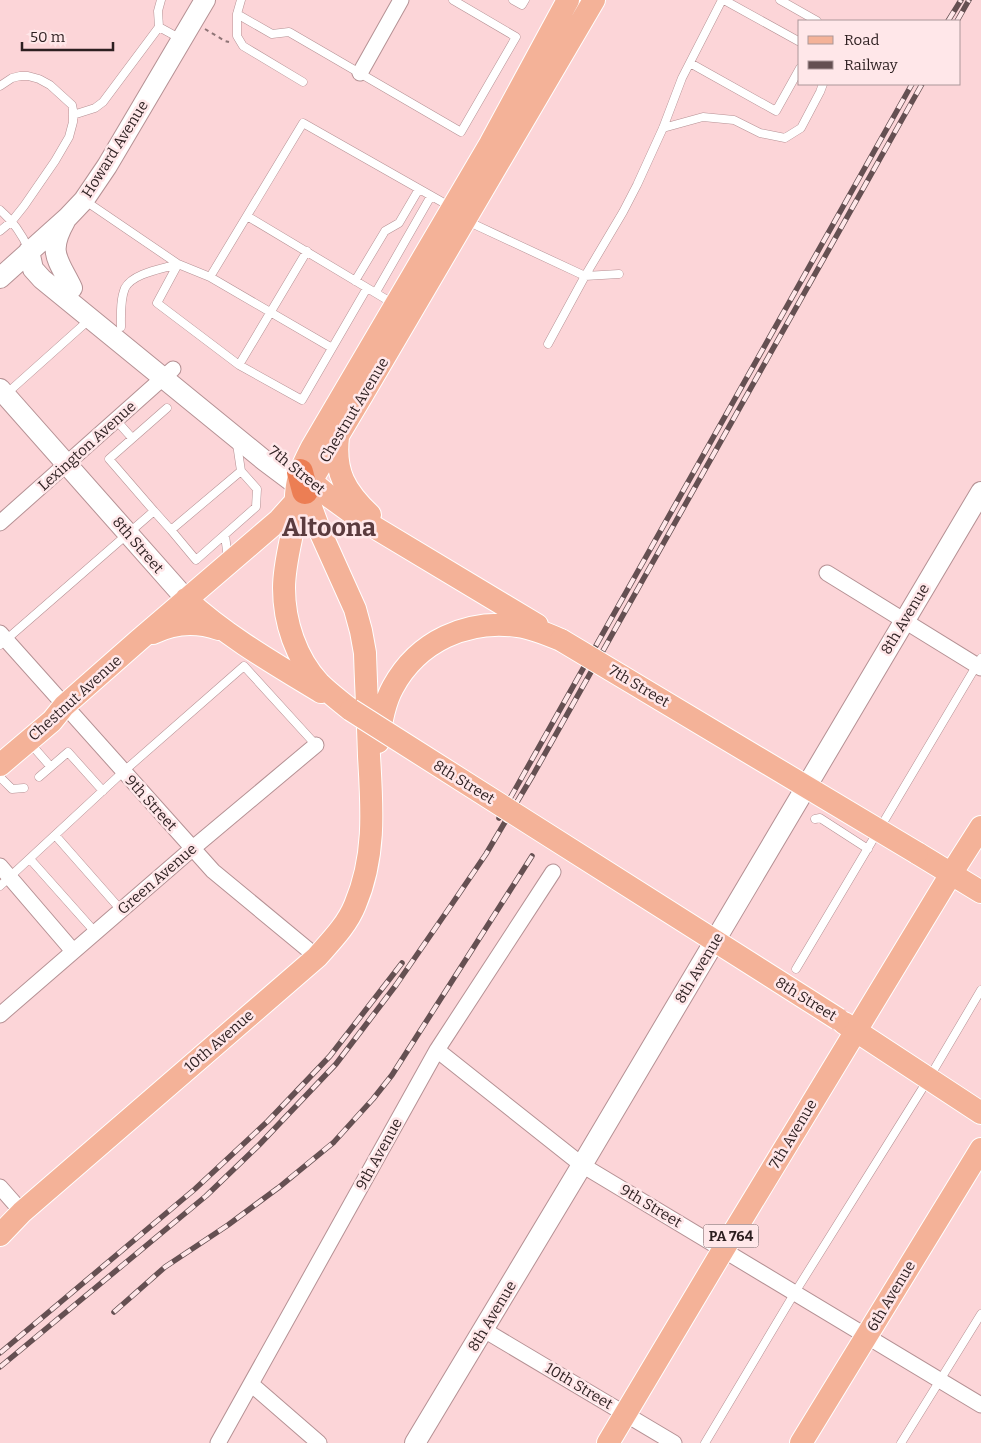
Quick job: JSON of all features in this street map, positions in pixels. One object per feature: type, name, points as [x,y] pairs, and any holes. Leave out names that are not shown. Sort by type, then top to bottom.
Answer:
[{"type":"main road","name":"Chestnut Avenue","points":[[0,765],[52,721],[64,706],[278,520],[339,435],[459,214],[490,144],[568,0]]},
{"type":"main road","name":"Chestnut Avenue","points":[[302,486],[312,447],[396,305],[459,214],[594,0]]},
{"type":"main road","points":[[339,435],[338,465],[343,480],[350,492],[383,527],[414,550]]},
{"type":"main road","points":[[302,486],[287,560],[284,588],[286,614],[291,638],[304,662],[318,681],[351,710]]},
{"type":"main road","points":[[302,486],[355,609],[361,630],[365,653],[372,809]]},
{"type":"main road","name":"7th Street","points":[[302,486],[330,497],[359,518],[981,892]]},
{"type":"main road","name":"8th Street","points":[[186,599],[206,617],[291,674],[351,710],[847,1025],[981,1113]]},
{"type":"main road","points":[[139,640],[160,629],[185,623],[198,624],[230,634]]},
{"type":"main road","points":[[372,809],[376,753],[382,716],[392,688],[411,661],[434,642],[458,631],[488,625],[518,626],[540,631],[561,640]]},
{"type":"main road","name":"10th Avenue","points":[[0,1235],[22,1212],[317,957],[338,933],[354,907],[363,884],[372,829],[372,809]]},
{"type":"main road","name":"7th Avenue","points":[[608,1443],[723,1250],[847,1025],[981,827]]},
{"type":"main road","name":"6th Avenue","points":[[801,1443],[981,1149]]},
{"type":"street","name":"Howard Avenue","points":[[0,278],[84,200],[107,166],[205,0]]},
{"type":"street","points":[[360,73],[401,0]]},
{"type":"street","points":[[66,218],[55,244],[56,255],[72,288]]},
{"type":"street","name":"7th Street","points":[[29,251],[121,327],[236,437],[302,486]]},
{"type":"street","name":"7th Street","points":[[29,251],[33,269],[42,279],[90,319],[168,373],[302,486]]},
{"type":"street","name":"Lexington Avenue","points":[[0,523],[168,373]]},
{"type":"street","name":"8th Street","points":[[2,394],[67,463],[186,599]]},
{"type":"street","name":"8th Avenue","points":[[415,1443],[582,1166],[981,492]]},
{"type":"street","points":[[827,573],[980,664]]},
{"type":"street","name":"9th Street","points":[[2,639],[213,871],[317,957]]},
{"type":"street","name":"Green Avenue","points":[[0,1015],[193,848],[316,745]]},
{"type":"street","name":"9th Avenue","points":[[218,1443],[436,1050],[553,872]]},
{"type":"street","points":[[3,876],[73,951]]},
{"type":"street","name":"9th Street","points":[[436,1050],[582,1166],[981,1405]]},
{"type":"street","points":[[0,1187],[22,1212]]},
{"type":"street","name":"10th Street","points":[[484,1330],[674,1443]]},
{"type":"street","points":[[251,1384],[319,1443]]},
{"type":"lane","points":[[73,115],[95,108],[103,102],[159,27],[158,12],[161,0]]},
{"type":"lane","points":[[241,0],[237,14],[237,36],[243,46],[303,82]]},
{"type":"lane","points":[[237,14],[272,34],[289,32],[461,132],[516,37],[453,0]]},
{"type":"lane","points":[[513,0],[522,5],[525,0]]},
{"type":"lane","points":[[548,344],[623,212],[663,128],[682,78],[723,0],[798,41]]},
{"type":"lane","points":[[780,0],[815,20]]},
{"type":"lane","points":[[159,27],[181,39]]},
{"type":"lane","points":[[690,63],[776,111],[798,72]]},
{"type":"lane","points":[[0,86],[12,78],[20,76],[39,79],[72,105],[73,115],[69,137],[55,161],[24,206],[12,221],[0,231]]},
{"type":"lane","points":[[663,128],[703,117],[734,120],[760,133],[785,138],[801,128],[824,85]]},
{"type":"lane","points":[[210,277],[303,123],[459,214],[585,276],[619,274]]},
{"type":"lane","points":[[355,280],[385,231],[399,223],[419,189]]},
{"type":"lane","points":[[376,292],[431,196]]},
{"type":"lane","points":[[84,200],[178,264],[210,277],[332,348]]},
{"type":"lane","points":[[0,210],[12,221],[23,236],[29,251]]},
{"type":"lane","points":[[247,216],[396,305]]},
{"type":"lane","points":[[239,365],[307,251]]},
{"type":"lane","points":[[121,327],[121,306],[126,288],[138,276],[178,264]]},
{"type":"lane","points":[[178,264],[157,303],[239,365],[302,400],[368,288]]},
{"type":"lane","points":[[2,394],[90,319]]},
{"type":"lane","points":[[167,408],[108,459],[196,560],[256,507],[257,489],[241,471],[236,437]]},
{"type":"lane","points":[[116,420],[132,438]]},
{"type":"lane","points":[[171,530],[241,471]]},
{"type":"lane","points":[[2,639],[154,511]]},
{"type":"lane","points":[[226,535],[229,563]]},
{"type":"lane","points":[[796,969],[980,664]]},
{"type":"lane","points":[[3,876],[30,859],[124,772],[244,666],[316,745]]},
{"type":"lane","points":[[28,741],[50,766]]},
{"type":"lane","points":[[39,777],[68,752],[103,791]]},
{"type":"lane","points":[[0,777],[12,789],[24,788]]},
{"type":"lane","points":[[815,819],[820,818],[868,849]]},
{"type":"lane","points":[[55,835],[121,910]]},
{"type":"lane","points":[[30,859],[95,932]]},
{"type":"lane","points":[[705,1443],[794,1294],[981,990]]},
{"type":"lane","points":[[901,1443],[981,1314]]},
{"type":"path","points":[[201,26],[225,41],[243,46]]},
{"type":"railway","points":[[949,20],[961,0]]},
{"type":"railway","points":[[958,20],[969,0]]},
{"type":"railway","points":[[499,818],[911,85]]},
{"type":"railway","points":[[0,1367],[206,1196],[259,1145],[336,1064],[396,985],[486,854],[533,775],[921,85]]},
{"type":"railway","points":[[114,1312],[165,1267],[228,1225],[278,1188],[334,1142],[392,1075],[532,856]]},
{"type":"railway","points":[[0,1353],[195,1189],[268,1121],[330,1056],[402,963]]},
{"type":"district","name":"Altoona","points":[[329,527]]}]
